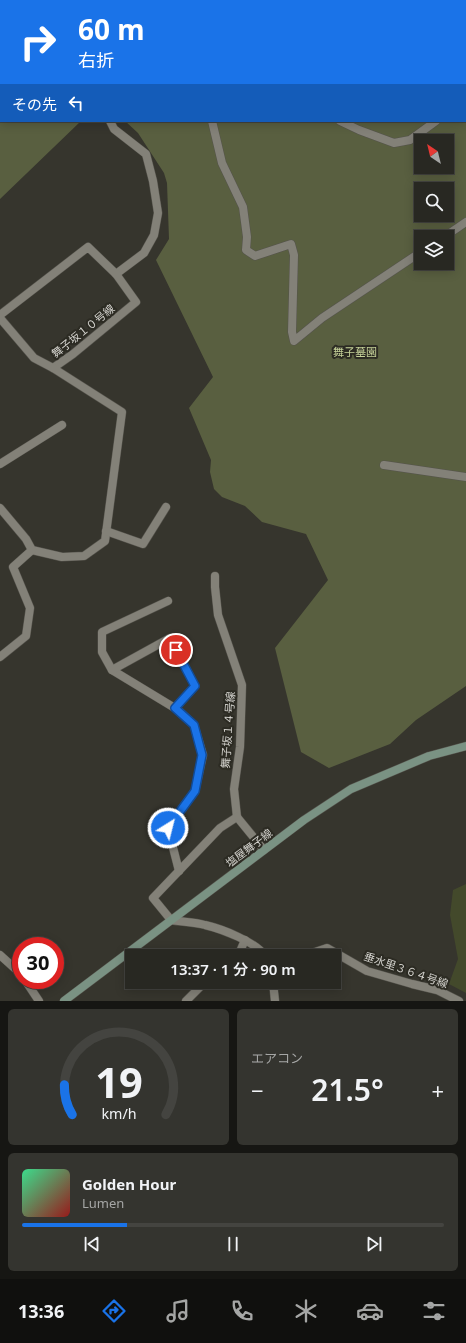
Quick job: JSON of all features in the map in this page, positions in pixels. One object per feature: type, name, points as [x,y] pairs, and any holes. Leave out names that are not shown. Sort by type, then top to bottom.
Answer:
[{"type":"street","points":[[110,122],[114,129],[146,154],[153,181],[158,213],[154,235],[144,253],[116,274]]},
{"type":"street","points":[[212,122],[222,163],[243,207],[247,237],[246,250],[255,256],[291,244],[294,255],[292,332],[294,341],[322,318],[414,257]]},
{"type":"street","points":[[342,122],[394,143],[410,140],[435,122]]},
{"type":"street","points":[[454,230],[466,222]]},
{"type":"street","name":"舞子坂１０号線","points":[[0,315],[88,247],[116,274],[136,302],[73,354],[53,368],[122,412],[105,541],[84,556],[62,557],[32,550]]},
{"type":"street","points":[[0,318],[34,358],[53,368]]},
{"type":"street","points":[[0,464],[62,425]]},
{"type":"street","points":[[384,465],[466,477]]},
{"type":"street","points":[[106,531],[143,544],[166,507]]},
{"type":"street","points":[[0,508],[26,539],[32,550],[12,567],[30,608],[26,636],[0,657]]},
{"type":"street","name":"舞子坂１４号線","points":[[215,576],[218,615],[242,685],[240,747],[234,789],[237,818]]},
{"type":"street","points":[[168,601],[102,632],[102,652],[112,670],[175,708],[194,725],[202,755],[195,791],[168,828],[179,870]]},
{"type":"street","points":[[112,670],[170,638],[195,686],[175,708]]},
{"type":"street","name":"塩屋舞子線","points":[[64,1001],[304,820],[351,789],[429,756],[466,746]]},
{"type":"street","points":[[259,949],[246,940],[205,925],[171,920],[153,898],[220,828],[237,818],[264,850]]},
{"type":"street","points":[[242,949],[246,940]]},
{"type":"street","points":[[0,955],[12,966]]},
{"type":"street","name":"垂水里３６４号線","points":[[341,956],[367,971],[436,990],[459,1001]]},
{"type":"street","points":[[31,989],[39,1001]]},
{"type":"street","points":[[186,1001],[198,989]]},
{"type":"street","points":[[274,989],[275,1001]]},
{"type":"green space","points":[[0,122],[80,122],[0,199]]},
{"type":"green space","name":"舞子墓園","points":[[126,122],[466,122],[466,686],[416,720],[390,744],[329,768],[301,752],[275,648],[328,580],[306,534],[262,522],[245,506],[222,497],[214,489],[210,472],[211,460],[189,408],[213,377],[156,260],[169,239],[167,183],[164,173],[138,133]]},
{"type":"green space","points":[[466,884],[466,993],[449,984],[458,959],[450,915],[453,890]]},
{"type":"route","points":[[168,828],[195,791],[202,755],[194,725],[175,708],[195,686],[176,650]]}]
